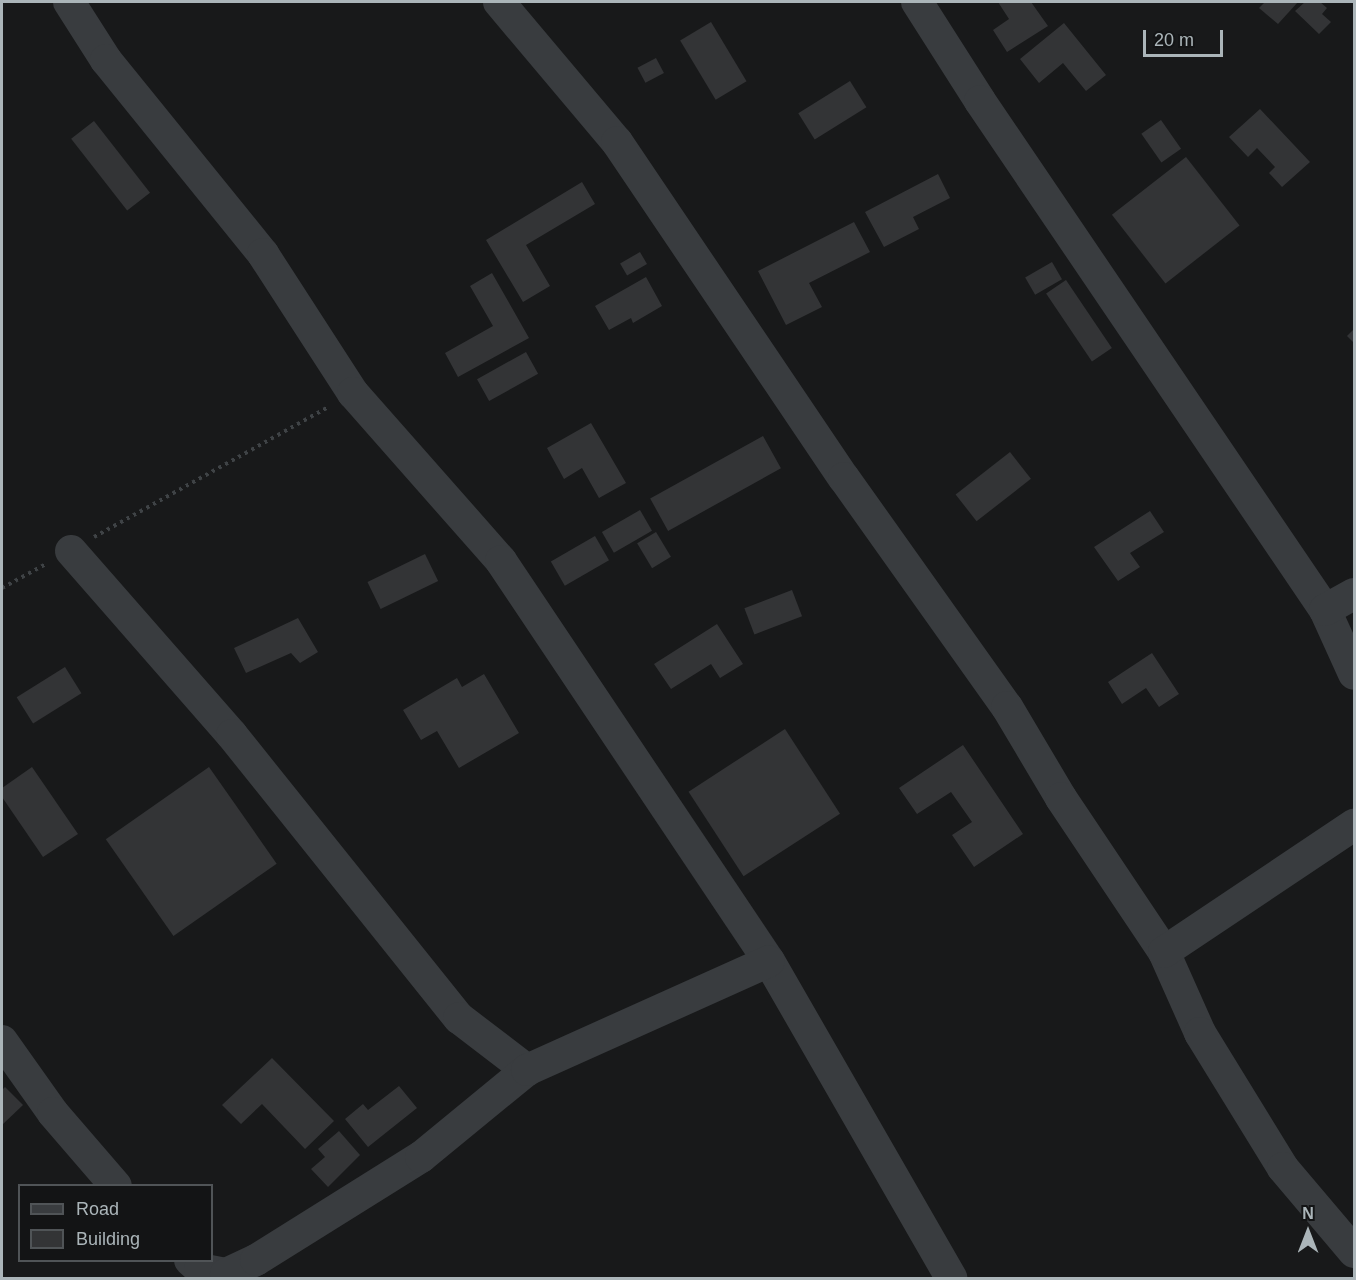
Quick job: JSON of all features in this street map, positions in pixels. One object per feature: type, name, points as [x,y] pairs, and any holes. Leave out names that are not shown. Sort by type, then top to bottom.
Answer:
[{"type":"street","points":[[69,2],[106,60],[263,254],[353,393],[501,561],[769,961],[951,1278]]},
{"type":"street","points":[[500,2],[617,142],[844,478],[1007,707],[1061,798],[1164,952],[1200,1033],[1283,1168],[1354,1252]]},
{"type":"street","points":[[917,2],[980,101],[1325,610],[1354,674]]},
{"type":"street","points":[[71,551],[232,735],[459,1018],[527,1070]]},
{"type":"street","points":[[1325,610],[1354,594]]},
{"type":"street","points":[[1164,952],[1354,825]]},
{"type":"street","points":[[192,1262],[200,1269],[226,1274],[256,1260],[421,1156],[527,1070],[769,961]]},
{"type":"street","points":[[2,1041],[53,1113],[115,1184]]},
{"type":"path","points":[[2,588],[353,393]]},
{"type":"building","points":[[998,2],[1031,2],[1048,26],[1007,52],[993,30],[1009,19]]},
{"type":"building","points":[[1265,2],[1298,2],[1278,24],[1259,8]]},
{"type":"building","points":[[1305,2],[1320,2],[1327,8],[1322,14],[1331,22],[1319,34],[1295,11]]},
{"type":"building","points":[[711,22],[747,81],[716,100],[680,41]]},
{"type":"building","points":[[1064,23],[1106,75],[1086,91],[1063,63],[1039,83],[1020,59]]},
{"type":"building","points":[[656,58],[664,73],[645,83],[637,68]]},
{"type":"building","points":[[850,81],[866,107],[815,140],[798,113]]},
{"type":"building","points":[[1260,109],[1310,162],[1282,187],[1269,173],[1275,167],[1257,148],[1248,157],[1229,137]]},
{"type":"building","points":[[1161,120],[1181,149],[1161,162],[1141,134]]},
{"type":"building","points":[[94,121],[150,193],[127,211],[71,139]]},
{"type":"building","points":[[1186,157],[1240,226],[1165,283],[1112,215]]},
{"type":"building","points":[[938,174],[950,198],[913,217],[919,229],[884,247],[865,212]]},
{"type":"building","points":[[582,182],[595,204],[526,245],[550,286],[523,302],[486,240]]},
{"type":"building","points":[[854,222],[870,252],[809,283],[822,307],[786,325],[758,271]]},
{"type":"building","points":[[640,252],[647,264],[627,276],[620,264]]},
{"type":"building","points":[[1052,262],[1062,279],[1035,295],[1025,278]]},
{"type":"building","points":[[492,273],[529,338],[458,377],[445,353],[493,326],[470,286]]},
{"type":"building","points":[[646,277],[662,306],[633,323],[631,318],[609,330],[595,306]]},
{"type":"building","points":[[1066,280],[1112,348],[1092,361],[1046,293]]},
{"type":"building","points":[[1354,329],[1354,343],[1347,336]]},
{"type":"building","points":[[526,352],[538,374],[489,401],[477,379]]},
{"type":"building","points":[[591,423],[626,483],[599,498],[582,468],[564,479],[547,448]]},
{"type":"building","points":[[763,436],[781,468],[668,531],[650,499]]},
{"type":"building","points":[[1010,452],[1031,479],[977,521],[956,494]]},
{"type":"building","points":[[640,510],[652,531],[614,553],[602,532]]},
{"type":"building","points":[[1150,511],[1164,532],[1130,553],[1140,567],[1118,581],[1094,547]]},
{"type":"building","points":[[656,532],[671,557],[652,568],[637,543]]},
{"type":"building","points":[[595,536],[609,560],[565,586],[551,562]]},
{"type":"building","points":[[425,554],[438,581],[381,609],[367,582]]},
{"type":"building","points":[[792,590],[802,616],[754,634],[744,608]]},
{"type":"building","points":[[298,618],[318,652],[300,663],[291,653],[246,673],[234,648]]},
{"type":"building","points":[[717,624],[743,664],[720,678],[711,664],[671,689],[654,664]]},
{"type":"building","points":[[1152,653],[1179,694],[1159,707],[1146,688],[1122,704],[1108,682]]},
{"type":"building","points":[[65,667],[81,693],[33,723],[17,697]]},
{"type":"building","points":[[484,674],[519,733],[459,768],[437,731],[421,740],[403,710],[457,678],[462,687]]},
{"type":"building","points":[[785,729],[840,814],[744,876],[689,792]]},
{"type":"building","points":[[963,745],[1023,834],[974,867],[952,835],[972,822],[951,792],[917,814],[899,788]]},
{"type":"building","points":[[32,767],[78,834],[43,857],[2,797],[2,788]]},
{"type":"building","points":[[209,767],[277,864],[173,936],[106,839]]},
{"type":"building","points":[[272,1058],[334,1121],[305,1149],[262,1104],[241,1124],[222,1105]]},
{"type":"building","points":[[399,1086],[417,1108],[368,1147],[345,1119],[363,1104],[368,1110]]},
{"type":"building","points":[[5,1087],[23,1105],[2,1125],[2,1090]]},
{"type":"building","points":[[339,1131],[360,1155],[328,1187],[311,1169],[325,1157],[318,1149]]}]
